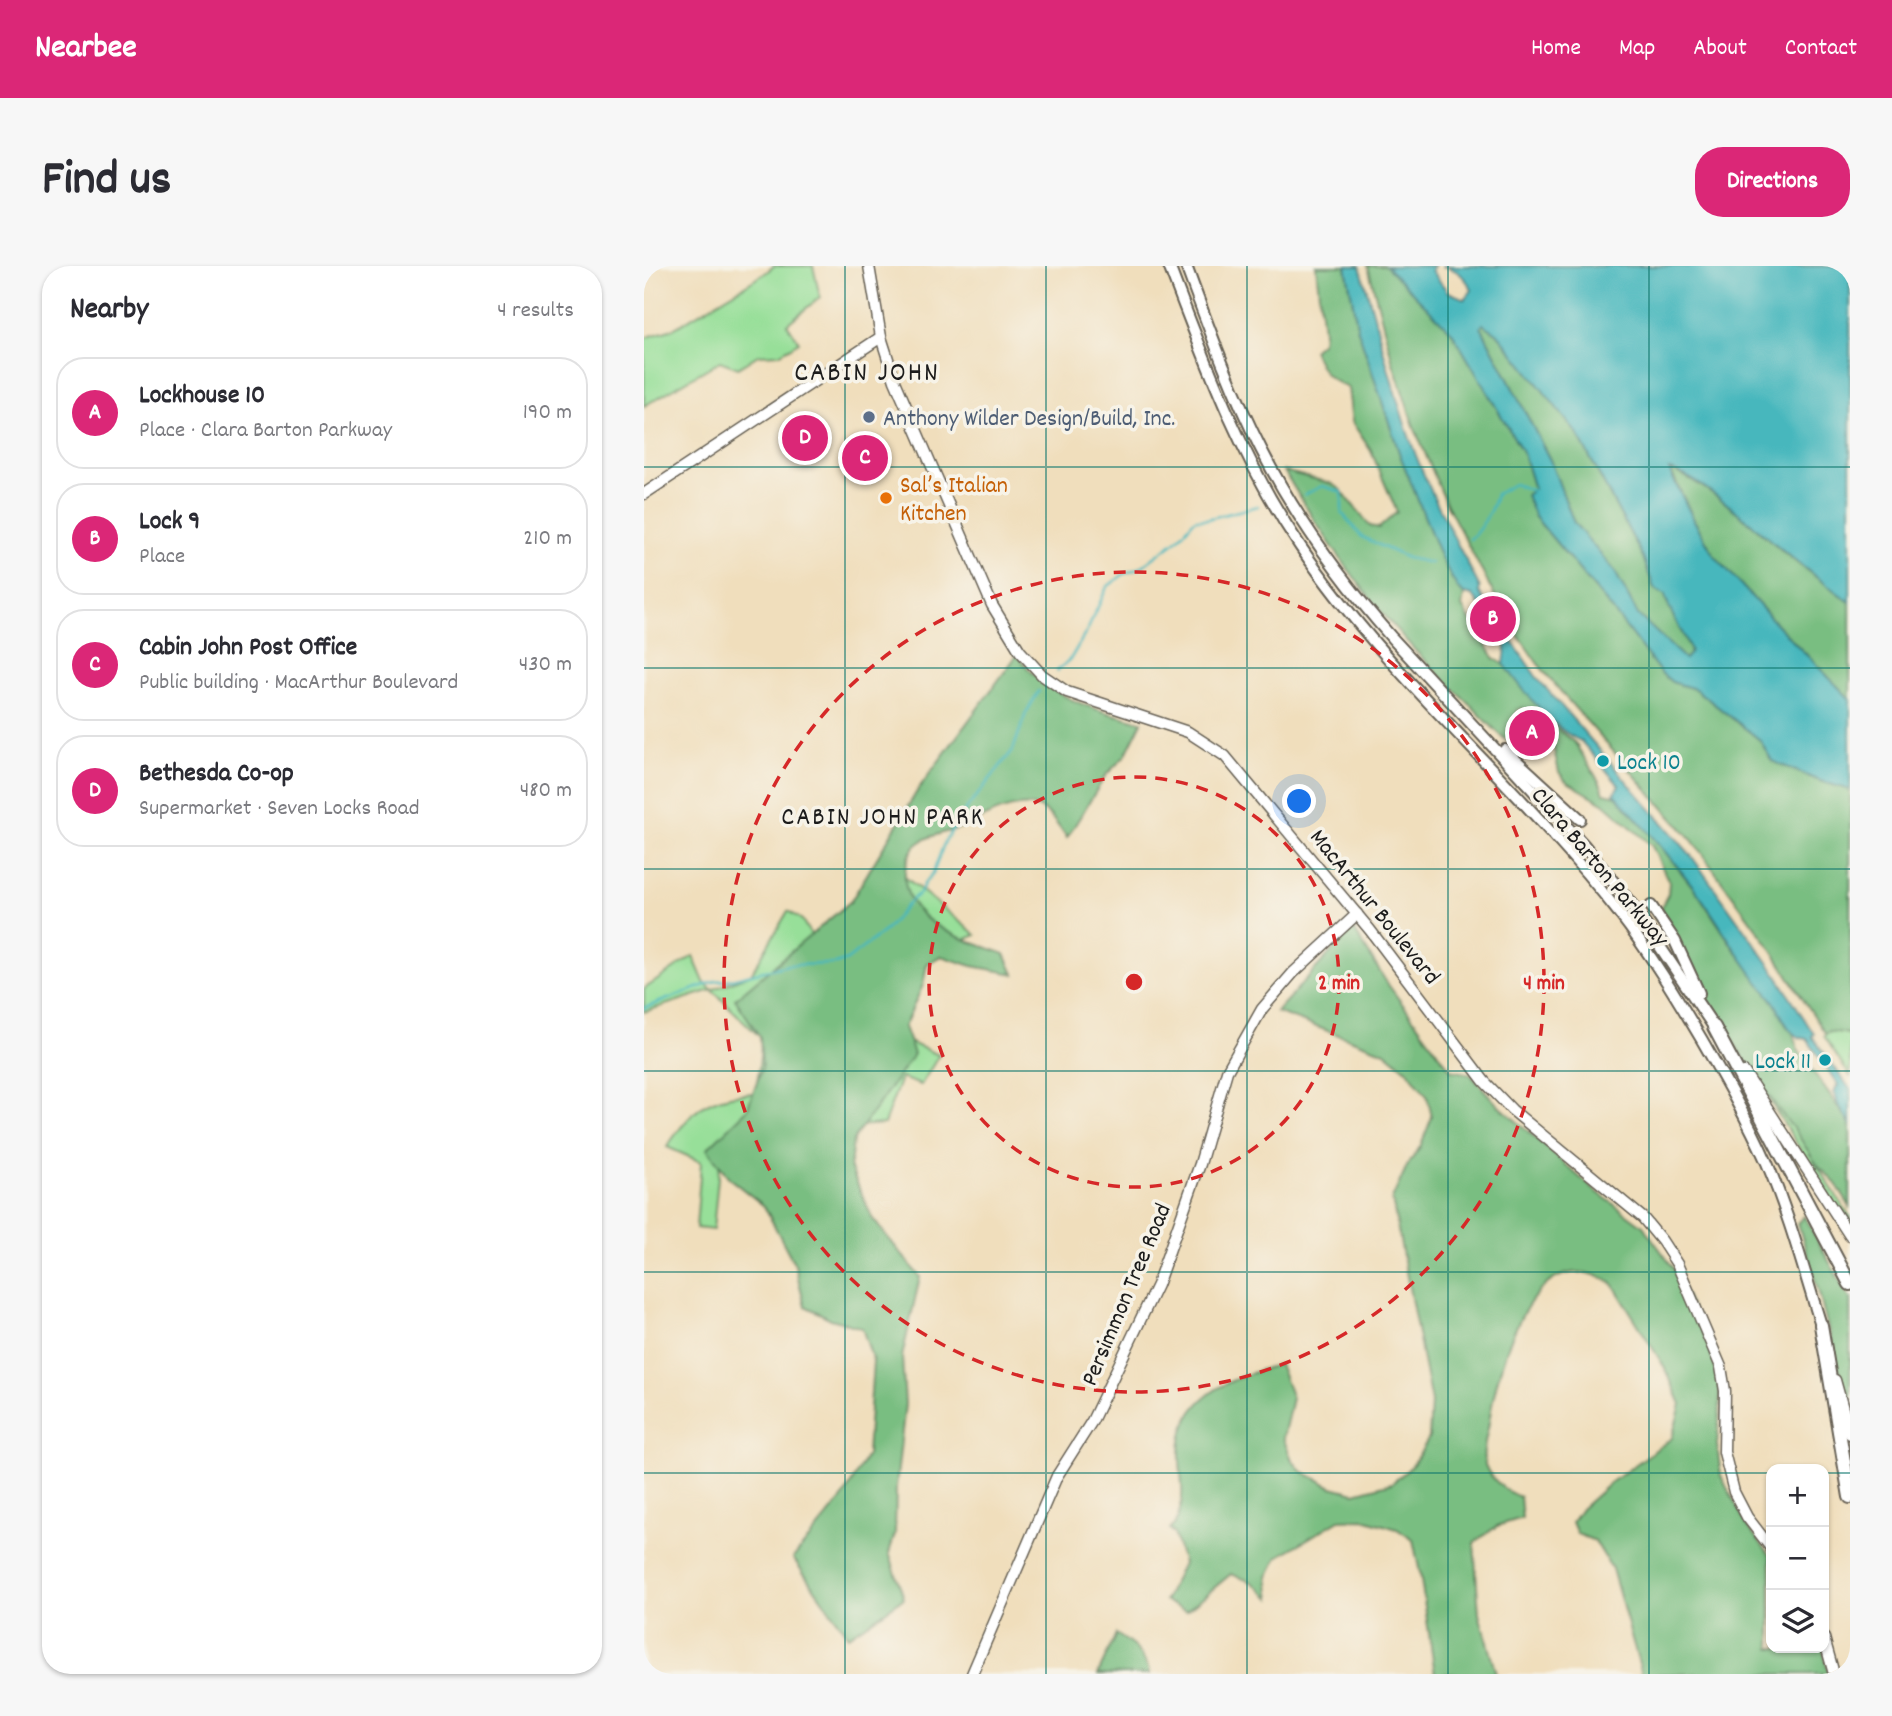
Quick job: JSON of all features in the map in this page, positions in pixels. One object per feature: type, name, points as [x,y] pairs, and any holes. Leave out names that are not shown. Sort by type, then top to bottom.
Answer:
[{"type":"highway","points":[[1714,1027],[1850,1284]]},
{"type":"highway","points":[[1821,1325],[1850,1497]]},
{"type":"main road","name":"MacArthur Boulevard","points":[[869,266],[881,337],[895,381],[992,605],[1020,651],[1042,675],[1067,692],[1188,732],[1225,756],[1357,914],[1483,1081],[1512,1110],[1643,1218],[1677,1264],[1721,1367],[1725,1391],[1724,1452],[1734,1492],[1747,1517],[1766,1542]]},
{"type":"main road","name":"Clara Barton Parkway","points":[[1169,266],[1211,379],[1247,457],[1300,547],[1347,610],[1620,913],[1667,980],[1734,1095],[1767,1164],[1797,1245],[1850,1434]]},
{"type":"main road","name":"Clara Barton Parkway","points":[[1186,266],[1225,370],[1260,449],[1320,549],[1366,608],[1583,844],[1632,905],[1850,1236]]},
{"type":"main road","points":[[644,494],[881,337]]},
{"type":"main road","points":[[1445,696],[1580,819]]},
{"type":"main road","points":[[1651,905],[1675,941],[1714,1027]]},
{"type":"main road","name":"Persimmon Tree Road","points":[[972,1674],[1057,1476],[1101,1403],[1161,1274],[1200,1164],[1227,1071],[1262,1009],[1293,974],[1357,914]]},
{"type":"main road","points":[[1828,1653],[1834,1674]]},
{"type":"green space","points":[[774,266],[813,266],[820,297],[787,324],[799,342],[779,354],[758,355],[738,368],[720,361],[644,406],[644,338],[673,329]]},
{"type":"green space","points":[[1316,266],[1346,266],[1358,330],[1400,455],[1441,558],[1464,594],[1462,607],[1495,659],[1504,664],[1555,727],[1575,743],[1604,793],[1617,796],[1660,845],[1780,1009],[1786,1025],[1793,1033],[1798,1050],[1850,1124],[1850,1207],[1836,1184],[1815,1162],[1778,1109],[1698,985],[1661,907],[1668,894],[1669,882],[1652,846],[1605,804],[1566,781],[1559,772],[1549,729],[1523,708],[1517,710],[1512,745],[1432,668],[1363,589],[1284,471],[1330,483],[1340,489],[1370,526],[1379,528],[1397,512],[1371,451],[1352,422],[1348,388],[1326,374],[1313,350],[1322,342],[1323,332]]},
{"type":"green space","points":[[1368,266],[1386,266],[1452,332],[1523,453],[1534,489],[1535,517],[1661,673],[1672,682],[1695,689],[1760,740],[1772,761],[1850,790],[1850,1034],[1829,1031],[1825,1033],[1774,953],[1692,840],[1567,699],[1508,621],[1446,503],[1414,427],[1393,363]]},
{"type":"green space","points":[[1483,324],[1497,333],[1511,349],[1578,435],[1643,557],[1654,588],[1665,595],[1691,652],[1685,660],[1638,615],[1614,570],[1574,523],[1550,460],[1481,327]]},
{"type":"green space","points":[[1670,469],[1721,499],[1797,563],[1850,602],[1850,699],[1779,627],[1714,555]]},
{"type":"green space","points":[[1017,655],[1030,670],[1057,692],[1089,707],[1142,722],[1125,756],[1106,775],[1067,838],[1052,818],[1038,807],[1015,807],[926,839],[914,847],[908,859],[905,872],[907,890],[914,905],[925,917],[956,936],[1005,954],[1014,974],[972,966],[941,956],[927,964],[923,985],[904,1027],[914,1054],[853,1140],[850,1167],[872,1218],[920,1277],[902,1357],[905,1404],[896,1487],[895,1534],[889,1553],[904,1598],[848,1636],[793,1558],[845,1495],[867,1455],[873,1361],[862,1328],[831,1319],[805,1306],[795,1265],[764,1206],[730,1179],[707,1149],[747,1110],[762,1068],[760,1037],[735,999],[851,901],[919,788]]},
{"type":"green space","points":[[894,868],[976,935],[934,952],[850,1017],[939,1055],[921,1085],[901,1078],[884,1124],[789,1131],[753,1180],[719,1167],[713,1230],[696,1228],[701,1162],[667,1147],[685,1122],[703,1106],[726,1097],[756,1093],[762,1039],[712,990],[751,974],[788,911],[802,920],[815,938]]},
{"type":"green space","points":[[1353,928],[1387,983],[1451,1070],[1470,1074],[1495,1102],[1593,1189],[1643,1226],[1674,1269],[1709,1347],[1719,1382],[1717,1445],[1721,1476],[1747,1526],[1766,1550],[1766,1653],[1824,1653],[1828,1674],[1642,1674],[1612,1569],[1595,1541],[1577,1534],[1572,1522],[1581,1509],[1610,1483],[1672,1438],[1681,1404],[1665,1368],[1613,1284],[1585,1273],[1561,1276],[1540,1290],[1524,1313],[1510,1341],[1493,1399],[1484,1460],[1488,1472],[1498,1483],[1520,1497],[1522,1518],[1497,1526],[1474,1543],[1479,1614],[1496,1674],[1435,1674],[1413,1540],[1397,1529],[1364,1519],[1339,1520],[1278,1557],[1268,1577],[1271,1598],[1252,1582],[1231,1574],[1186,1611],[1165,1601],[1183,1563],[1170,1529],[1177,1519],[1182,1499],[1180,1452],[1183,1432],[1189,1416],[1212,1392],[1227,1383],[1279,1364],[1292,1398],[1283,1438],[1292,1460],[1301,1471],[1332,1487],[1355,1493],[1392,1483],[1412,1466],[1429,1438],[1431,1402],[1392,1199],[1406,1168],[1420,1147],[1432,1117],[1427,1096],[1408,1071],[1385,1052],[1276,1012]]},
{"type":"green space","points":[[693,956],[704,982],[712,990],[644,1012],[644,989]]},
{"type":"green space","points":[[1715,1015],[1796,1132],[1850,1217],[1850,1227]]},
{"type":"green space","points":[[1829,1031],[1850,1034],[1850,1076],[1824,1036]]},
{"type":"green space","points":[[1804,1216],[1850,1299],[1850,1414],[1798,1224]]},
{"type":"green space","points":[[1116,1634],[1138,1651],[1150,1674],[1098,1674]]},
{"type":"water","points":[[1346,266],[1360,266],[1411,442],[1434,498],[1480,588],[1479,592],[1537,678],[1690,854],[1772,968],[1814,1034],[1812,1036],[1850,1089],[1850,1124],[1838,1105],[1834,1092],[1838,1085],[1807,1039],[1800,1038],[1790,1029],[1690,883],[1614,793],[1619,785],[1581,741],[1549,718],[1520,685],[1504,664],[1506,647],[1473,596],[1458,589],[1441,558],[1400,455],[1358,330]]},
{"type":"water","points":[[1386,266],[1434,266],[1431,270],[1448,292],[1465,299],[1472,290],[1466,281],[1456,271],[1441,266],[1850,266],[1850,602],[1715,495],[1697,482],[1669,470],[1714,555],[1779,627],[1850,699],[1850,790],[1772,761],[1760,740],[1695,689],[1672,682],[1661,673],[1535,517],[1526,495],[1534,489],[1523,453],[1452,332]],"holes":[[[1483,324],[1497,333],[1578,435],[1643,557],[1654,588],[1665,595],[1691,652],[1685,659],[1638,615],[1614,570],[1574,523],[1550,460],[1481,327]]]},
{"type":"waterway","points":[[1470,539],[1486,518],[1496,494],[1514,484],[1533,491]]},
{"type":"waterway","points":[[1304,495],[1322,486],[1342,492],[1342,513],[1362,537],[1407,558],[1431,563]]},
{"type":"waterway","points":[[1057,671],[1071,658],[1107,587],[1124,574],[1140,568],[1177,540],[1195,519],[1207,519],[1258,506]]},
{"type":"waterway","points":[[644,1008],[716,981],[788,965],[836,964],[847,960],[887,929],[920,893],[933,873],[945,841],[964,812],[1013,750],[1026,713],[1039,691]]},
{"type":"place","name":"Anthony Wilder Design/Build, Inc.","points":[[869,417]]},
{"type":"place","name":"Bethesda Co-op","points":[[805,438]]},
{"type":"place","name":"Cabin John Post Office","points":[[865,458]]},
{"type":"place","name":"Sal’s Italian Kitchen","points":[[886,498]]},
{"type":"place","name":"Lock 9","points":[[1493,619]]},
{"type":"place","name":"Lockhouse 10","points":[[1532,733]]},
{"type":"place","name":"Lock 10","points":[[1603,761]]},
{"type":"place","name":"Lock 11","points":[[1825,1060]]},
{"type":"district","name":"CABIN JOHN","points":[[867,370]]},
{"type":"district","name":"CABIN JOHN PARK","points":[[883,815]]}]
